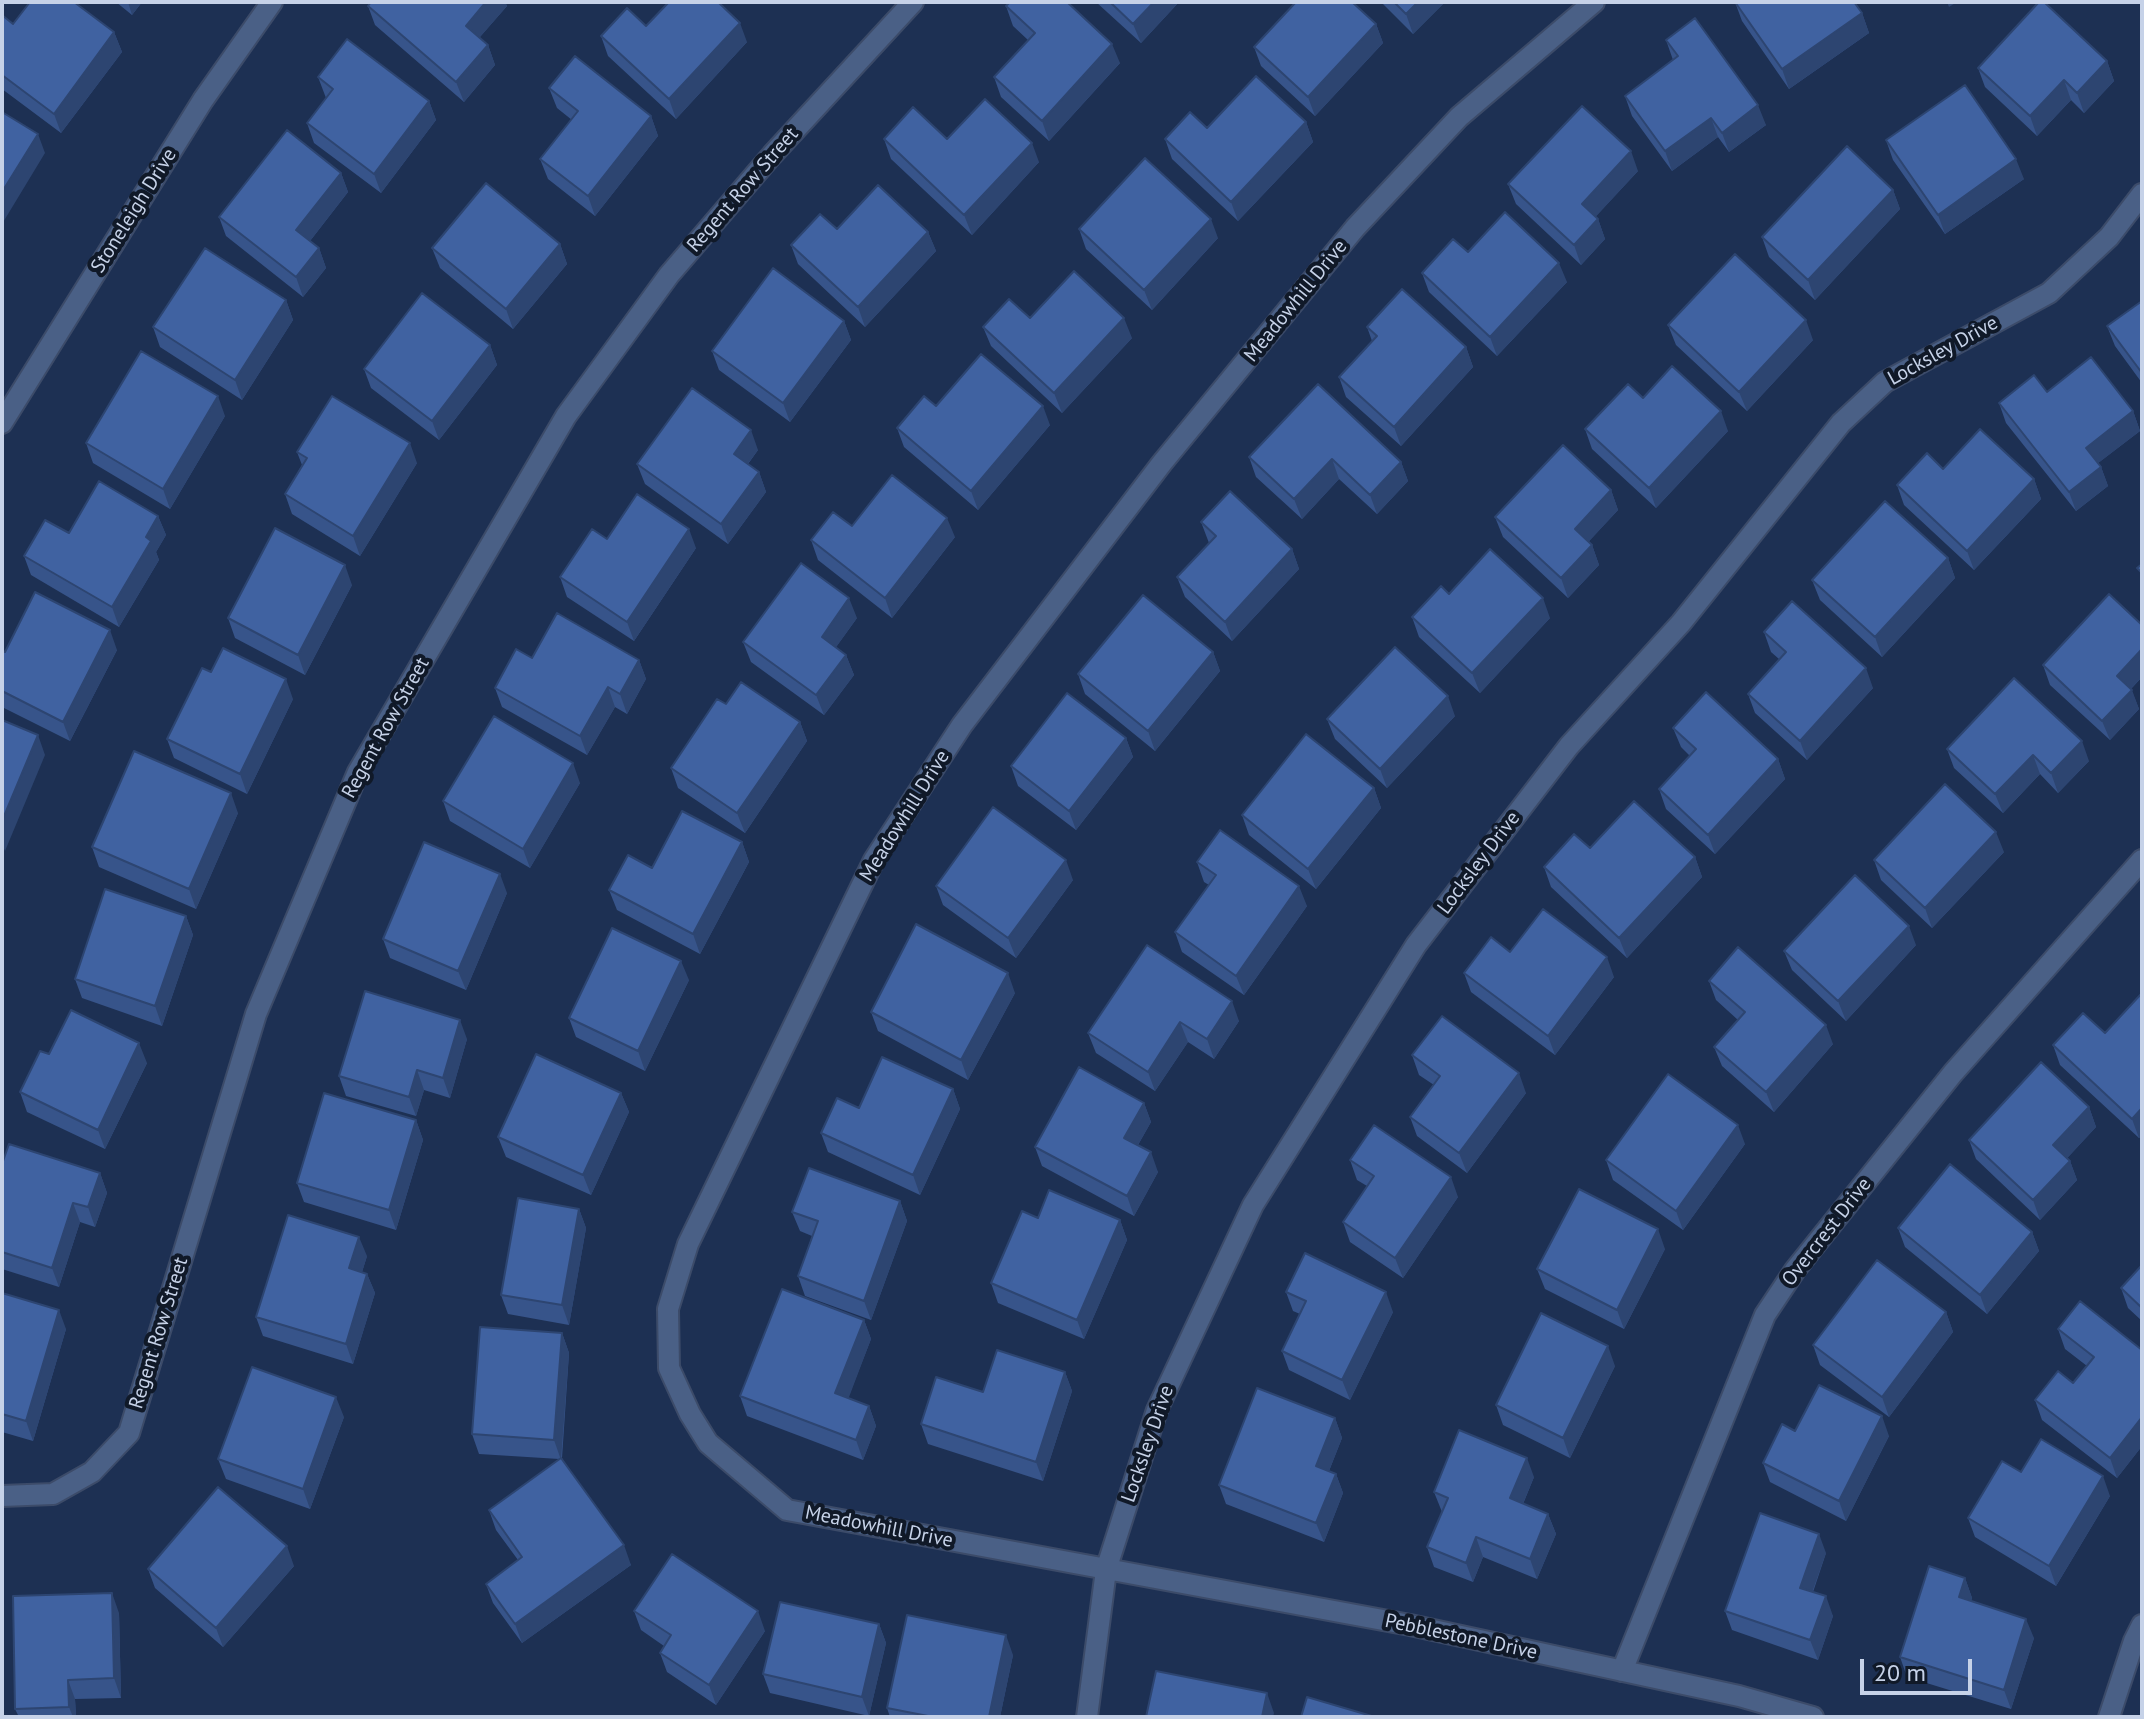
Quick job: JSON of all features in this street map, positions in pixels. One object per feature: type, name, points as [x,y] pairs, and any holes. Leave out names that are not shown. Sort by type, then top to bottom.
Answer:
[{"type":"street","name":"Stoneleigh Drive","points":[[2,423],[203,100],[272,2]]},
{"type":"street","name":"Regent Row Street","points":[[2,1496],[53,1494],[92,1472],[129,1433],[256,1014],[358,772],[566,416],[669,275],[772,155],[913,2]]},
{"type":"street","name":"Meadowhill Drive","points":[[1106,1570],[787,1510],[708,1443],[690,1414],[669,1368],[668,1309],[684,1257],[874,860],[962,725],[1162,463],[1355,228],[1459,117],[1594,2]]},
{"type":"street","name":"Locksley Drive","points":[[1087,1717],[1106,1570],[1157,1410],[1253,1205],[1416,945],[1569,746],[1681,623],[1841,423],[1885,382],[2049,293],[2109,237],[2142,194]]},
{"type":"street","name":"Overcrest Drive","points":[[1622,1671],[1765,1315],[1795,1270],[1953,1073],[2142,860]]},
{"type":"street","name":"Pebblestone Drive","points":[[1106,1570],[1410,1625],[1739,1696],[1813,1717]]},
{"type":"street","points":[[2109,1717],[2142,1625]]},
{"type":"building","points":[[30,2],[74,2],[114,32],[54,114],[2,75],[2,15],[13,24]]},
{"type":"building","points":[[371,2],[486,2],[466,26],[488,45],[456,82],[368,6]]},
{"type":"building","points":[[669,2],[718,2],[740,23],[669,99],[601,36],[627,8],[646,26]]},
{"type":"building","points":[[1010,2],[1067,2],[1112,44],[1042,121],[994,77],[1035,33],[1006,6]]},
{"type":"building","points":[[1110,2],[1154,2],[1133,24]]},
{"type":"building","points":[[1296,2],[1352,2],[1376,24],[1308,97],[1254,47]]},
{"type":"building","points":[[1394,2],[1418,2],[1406,14]]},
{"type":"building","points":[[1735,2],[1854,2],[1862,13],[1782,69]]},
{"type":"building","points":[[2039,2],[2044,2],[2107,61],[2077,93],[2064,80],[2030,116],[1978,68]]},
{"type":"building","points":[[1695,18],[1758,105],[1722,133],[1711,118],[1665,151],[1625,96],[1678,56],[1666,40]]},
{"type":"building","points":[[347,39],[429,101],[374,174],[307,123],[333,89],[318,77]]},
{"type":"building","points":[[575,56],[651,116],[588,196],[540,159],[578,111],[549,88]]},
{"type":"building","points":[[1256,76],[1306,122],[1231,202],[1165,139],[1190,112],[1207,128]]},
{"type":"building","points":[[1965,85],[2016,159],[1938,215],[1886,140]]},
{"type":"building","points":[[985,99],[1032,143],[964,215],[884,139],[913,107],[947,139]]},
{"type":"building","points":[[1582,106],[1631,151],[1582,204],[1598,219],[1574,245],[1508,184]]},
{"type":"building","points":[[2,112],[38,134],[2,192]]},
{"type":"building","points":[[287,130],[341,173],[296,230],[319,248],[296,277],[219,217]]},
{"type":"building","points":[[1847,146],[1893,190],[1808,280],[1762,237]]},
{"type":"building","points":[[1145,158],[1211,219],[1144,290],[1079,229]]},
{"type":"building","points":[[486,183],[560,244],[506,309],[432,248]]},
{"type":"building","points":[[878,185],[928,232],[858,307],[791,245],[820,214],[837,229]]},
{"type":"building","points":[[1505,212],[1559,263],[1490,337],[1422,273],[1453,239],[1468,252]]},
{"type":"building","points":[[205,248],[286,300],[235,380],[153,327]]},
{"type":"building","points":[[1735,254],[1806,320],[1739,392],[1668,325]]},
{"type":"building","points":[[773,268],[844,321],[783,403],[712,351]]},
{"type":"building","points":[[1074,271],[1124,318],[1054,393],[983,327],[1009,299],[1030,318]]},
{"type":"building","points":[[1402,289],[1466,347],[1394,427],[1339,377],[1377,336],[1367,327]]},
{"type":"building","points":[[422,293],[490,345],[432,421],[364,369]]},
{"type":"building","points":[[2142,301],[2142,373],[2107,326]]},
{"type":"building","points":[[141,351],[218,396],[163,489],[86,443]]},
{"type":"building","points":[[981,354],[1043,406],[971,491],[897,428],[924,396],[936,406]]},
{"type":"building","points":[[2091,357],[2133,411],[2086,448],[2101,467],[2069,492],[1999,403],[2034,375],[2047,392]]},
{"type":"building","points":[[1672,366],[1721,411],[1649,488],[1585,429],[1628,384],[1643,398]]},
{"type":"building","points":[[1318,384],[1401,462],[1370,495],[1332,459],[1294,499],[1249,457]]},
{"type":"building","points":[[692,388],[751,430],[734,454],[759,472],[721,524],[637,464]]},
{"type":"building","points":[[332,396],[410,443],[353,536],[285,494],[307,458],[297,452]]},
{"type":"building","points":[[1980,429],[2034,479],[1967,551],[1897,485],[1927,453],[1943,469]]},
{"type":"building","points":[[1563,445],[1611,490],[1575,529],[1592,545],[1561,578],[1495,517]]},
{"type":"building","points":[[892,475],[947,518],[885,598],[811,540],[833,512],[852,526]]},
{"type":"building","points":[[99,481],[158,516],[146,537],[151,541],[112,607],[24,556],[45,520],[69,533]]},
{"type":"building","points":[[1230,491],[1292,549],[1225,622],[1177,577],[1216,536],[1201,522]]},
{"type":"building","points":[[637,494],[689,529],[627,622],[560,577],[592,529],[607,539]]},
{"type":"building","points":[[1885,501],[1948,558],[1875,637],[1812,580]]},
{"type":"building","points":[[275,528],[345,565],[298,655],[228,618]]},
{"type":"building","points":[[1490,549],[1543,598],[1472,673],[1412,617],[1441,586],[1449,594]]},
{"type":"building","points":[[801,563],[849,598],[822,637],[846,655],[816,695],[743,642]]},
{"type":"building","points":[[35,592],[110,630],[63,722],[2,691],[2,651],[5,652]]},
{"type":"building","points":[[2109,594],[2142,625],[2142,649],[2117,676],[2132,690],[2102,721],[2043,665]]},
{"type":"building","points":[[1143,595],[1213,652],[1148,731],[1078,674]]},
{"type":"building","points":[[1792,601],[1866,668],[1800,741],[1748,694],[1786,652],[1764,632]]},
{"type":"building","points":[[557,613],[639,660],[620,694],[608,687],[580,736],[495,688],[516,649],[532,658]]},
{"type":"building","points":[[1395,647],[1448,696],[1380,769],[1327,719]]},
{"type":"building","points":[[223,648],[286,679],[240,774],[167,739],[202,668],[211,672]]},
{"type":"building","points":[[2014,678],[2082,741],[2051,773],[2033,755],[1995,794],[1947,749]]},
{"type":"building","points":[[741,682],[800,722],[737,813],[671,768],[717,699],[726,704]]},
{"type":"building","points":[[1706,692],[1778,759],[1708,835],[1659,789],[1696,749],[1673,728]]},
{"type":"building","points":[[1067,693],[1126,738],[1069,811],[1011,766]]},
{"type":"building","points":[[494,716],[573,763],[523,849],[443,801]]},
{"type":"building","points":[[2,720],[38,735],[2,821]]},
{"type":"building","points":[[1306,734],[1374,788],[1308,869],[1242,815]]},
{"type":"building","points":[[134,751],[231,793],[189,889],[92,847]]},
{"type":"building","points":[[1945,784],[1996,832],[1925,908],[1874,860]]},
{"type":"building","points":[[1634,801],[1695,857],[1619,938],[1544,867],[1574,834],[1590,848]]},
{"type":"building","points":[[993,807],[1066,860],[1008,938],[936,886]]},
{"type":"building","points":[[682,811],[742,842],[693,934],[609,890],[628,855],[652,868]]},
{"type":"building","points":[[1220,830],[1299,886],[1236,976],[1175,932],[1216,875],[1197,862]]},
{"type":"building","points":[[424,842],[500,874],[458,971],[383,939]]},
{"type":"building","points":[[1855,875],[1909,926],[1838,1001],[1784,951]]},
{"type":"building","points":[[105,889],[186,916],[155,1006],[75,979]]},
{"type":"building","points":[[1543,909],[1607,957],[1548,1036],[1464,973],[1491,937],[1510,952]]},
{"type":"building","points":[[916,924],[1008,973],[961,1060],[871,1012]]},
{"type":"building","points":[[612,928],[681,961],[638,1051],[569,1018]]},
{"type":"building","points":[[1147,945],[1232,1001],[1207,1039],[1180,1022],[1148,1072],[1088,1033]]},
{"type":"building","points":[[1738,947],[1826,1025],[1766,1092],[1714,1047],[1745,1012],[1709,981]]},
{"type":"building","points":[[365,991],[460,1020],[443,1078],[417,1070],[409,1097],[339,1076]]},
{"type":"building","points":[[2142,993],[2142,1108],[2132,1119],[2053,1045],[2083,1013],[2105,1033]]},
{"type":"building","points":[[71,1010],[139,1043],[98,1130],[20,1092],[40,1051],[49,1054]]},
{"type":"building","points":[[1442,1016],[1519,1073],[1459,1153],[1410,1117],[1440,1076],[1412,1055]]},
{"type":"building","points":[[536,1054],[621,1093],[583,1175],[498,1137]]},
{"type":"building","points":[[882,1057],[953,1089],[913,1175],[821,1133],[837,1098],[859,1108]]},
{"type":"building","points":[[2041,1062],[2089,1107],[2053,1145],[2070,1161],[2033,1200],[1969,1140]]},
{"type":"building","points":[[1079,1067],[1144,1103],[1124,1138],[1151,1152],[1127,1196],[1035,1147]]},
{"type":"building","points":[[1668,1074],[1738,1125],[1676,1211],[1606,1160]]},
{"type":"building","points":[[324,1093],[416,1120],[389,1210],[297,1183]]},
{"type":"building","points":[[1374,1125],[1451,1177],[1395,1258],[1343,1222],[1374,1176],[1350,1160]]},
{"type":"building","points":[[9,1144],[100,1173],[88,1207],[73,1203],[52,1268],[2,1252],[2,1164]]},
{"type":"building","points":[[1950,1164],[2032,1232],[1980,1295],[1898,1228]]},
{"type":"building","points":[[809,1168],[900,1201],[864,1301],[798,1276],[818,1221],[792,1212]]},
{"type":"building","points":[[1579,1189],[1658,1229],[1617,1310],[1537,1269]]},
{"type":"building","points":[[1049,1190],[1120,1220],[1077,1320],[991,1283],[1022,1211],[1038,1218]]},
{"type":"building","points":[[518,1198],[579,1209],[562,1305],[501,1295]]},
{"type":"building","points":[[288,1215],[359,1237],[349,1268],[367,1274],[346,1344],[256,1317]]},
{"type":"building","points":[[1305,1253],[1386,1292],[1342,1380],[1282,1351],[1306,1301],[1286,1292]]},
{"type":"building","points":[[1877,1260],[1946,1312],[1882,1397],[1813,1345]]},
{"type":"building","points":[[2142,1265],[2142,1308],[2121,1288]]},
{"type":"building","points":[[782,1289],[864,1320],[835,1393],[869,1406],[856,1440],[740,1396]]},
{"type":"building","points":[[2,1293],[59,1310],[26,1421],[2,1414]]},
{"type":"building","points":[[2080,1301],[2142,1350],[2142,1417],[2110,1458],[2035,1400],[2058,1371],[2073,1383],[2094,1357],[2058,1329]]},
{"type":"building","points":[[1541,1313],[1608,1346],[1563,1438],[1496,1405]]},
{"type":"building","points":[[480,1327],[562,1333],[554,1440],[472,1434]]},
{"type":"building","points":[[997,1350],[1065,1372],[1036,1462],[921,1424],[936,1377],[983,1392]]},
{"type":"building","points":[[252,1367],[336,1397],[303,1489],[218,1459]]},
{"type":"building","points":[[1819,1385],[1882,1416],[1839,1501],[1763,1463],[1782,1424],[1795,1431]]},
{"type":"building","points":[[1257,1388],[1335,1418],[1316,1466],[1336,1474],[1316,1523],[1219,1485]]},
{"type":"building","points":[[1459,1430],[1527,1458],[1510,1498],[1548,1514],[1530,1559],[1476,1537],[1466,1563],[1427,1547],[1448,1498],[1434,1492]]},
{"type":"building","points":[[2041,1439],[2103,1476],[2049,1566],[1968,1518],[2002,1461],[2021,1472]]},
{"type":"building","points":[[561,1458],[624,1545],[515,1624],[486,1584],[522,1557],[489,1510]]},
{"type":"building","points":[[218,1487],[287,1546],[216,1628],[148,1569]]},
{"type":"building","points":[[1760,1513],[1819,1534],[1800,1588],[1826,1596],[1810,1640],[1725,1611]]},
{"type":"building","points":[[672,1554],[758,1611],[709,1685],[660,1653],[671,1635],[634,1611]]},
{"type":"building","points":[[1929,1566],[1965,1578],[1959,1597],[2026,1619],[2004,1690],[1900,1657]]},
{"type":"building","points":[[112,1593],[114,1678],[68,1680],[69,1707],[15,1709],[13,1596]]},
{"type":"building","points":[[780,1602],[879,1624],[862,1697],[763,1674]]},
{"type":"building","points":[[907,1615],[1006,1635],[989,1717],[933,1717],[887,1708]]},
{"type":"building","points":[[1156,1671],[1267,1693],[1262,1717],[1146,1717]]},
{"type":"building","points":[[1307,1697],[1375,1717],[1301,1717]]}]
